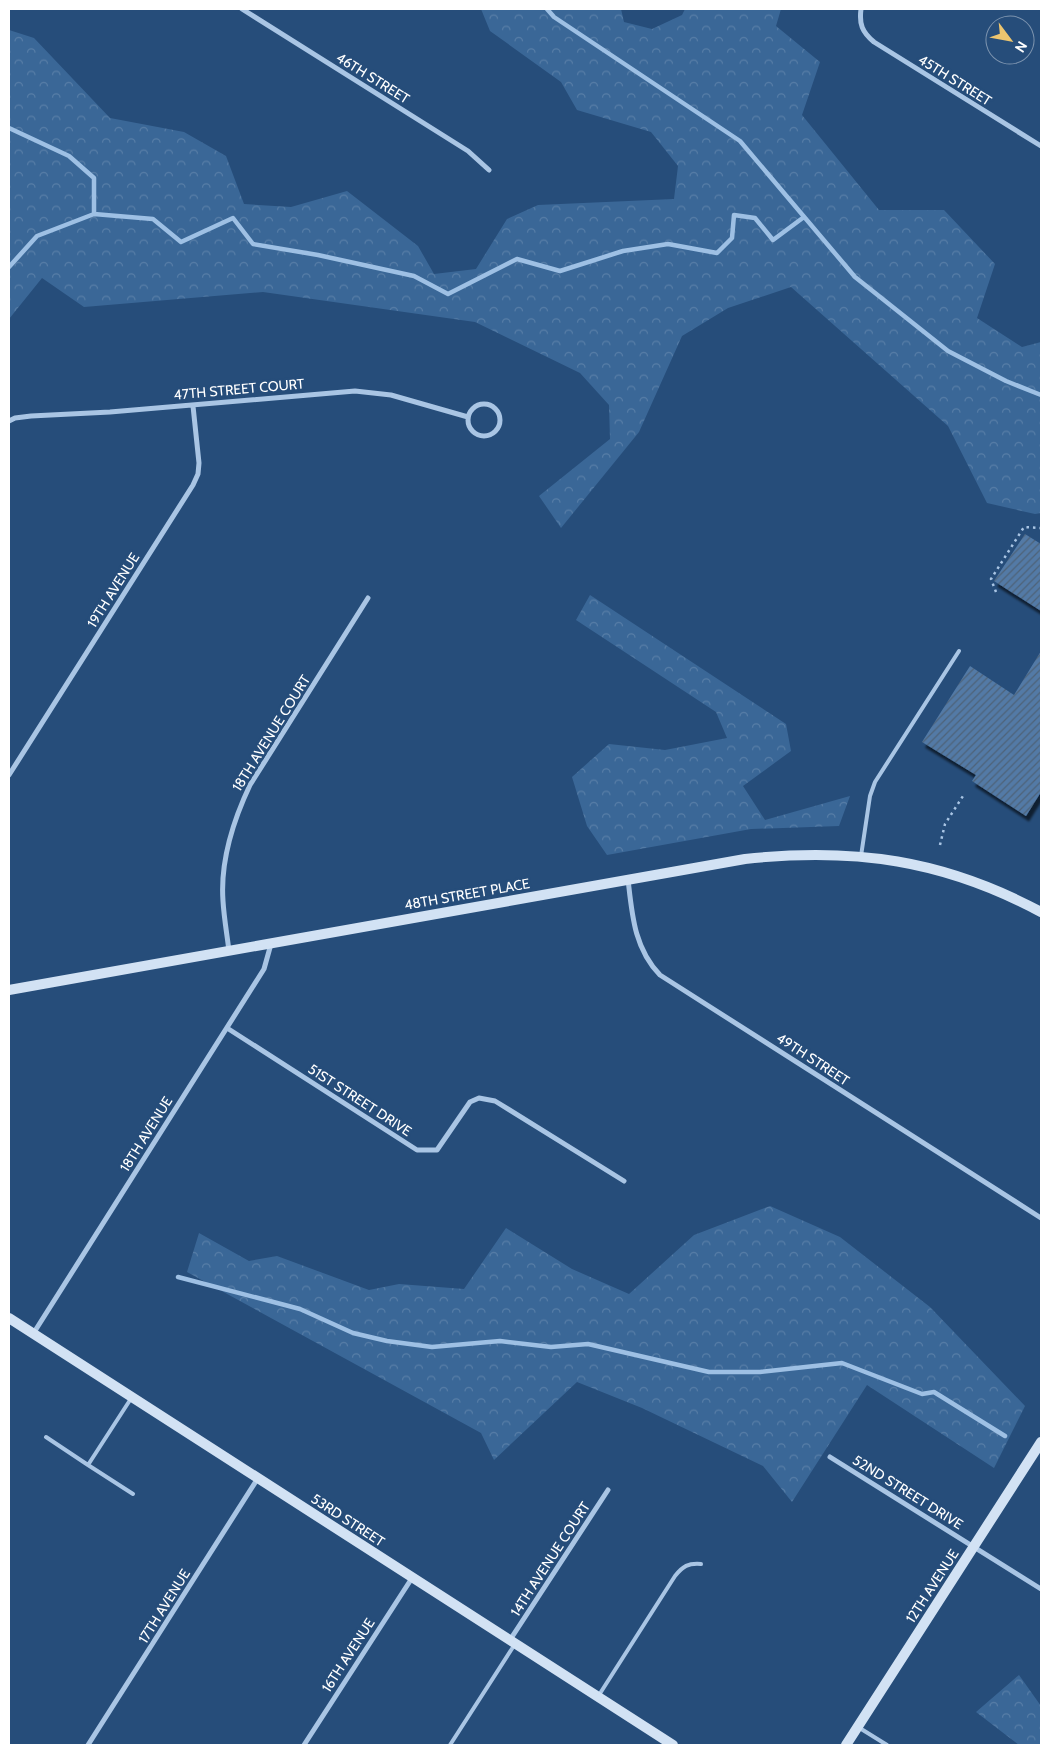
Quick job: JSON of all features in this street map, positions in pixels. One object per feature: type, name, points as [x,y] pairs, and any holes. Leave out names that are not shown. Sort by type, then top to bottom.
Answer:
[{"type":"street","name":"46TH STREET","points":[[242,9],[468,151],[489,170]]},
{"type":"street","name":"45TH STREET","points":[[861,9],[859,20],[865,35],[888,52],[1041,146]]},
{"type":"street","name":"47TH STREET COURT","points":[[9,421],[31,416],[193,406],[238,400],[354,391],[391,395],[468,417]]},
{"type":"street","points":[[486,404],[492,406],[497,411],[500,418],[498,426],[493,433],[480,435],[473,432],[469,426],[468,417],[474,407],[486,404]]},
{"type":"street","name":"19TH AVENUE","points":[[9,775],[193,485],[198,474],[199,463],[193,406]]},
{"type":"street","name":"18TH AVENUE COURT","points":[[229,951],[223,900],[224,864],[229,839],[238,811],[250,785],[368,598]]},
{"type":"street","name":"48TH STREET PLACE","points":[[9,990],[745,859],[788,854],[861,856],[932,869],[953,874],[997,891],[1041,912]]},
{"type":"street","name":"49TH STREET","points":[[628,880],[638,940],[649,964],[660,975],[1041,1218]]},
{"type":"street","name":"18TH AVENUE","points":[[33,1334],[264,969],[271,944]]},
{"type":"street","name":"51ST STREET DRIVE","points":[[227,1028],[417,1150],[437,1150],[470,1102],[479,1098],[495,1101],[624,1182]]},
{"type":"street","name":"53RD STREET","points":[[9,1318],[673,1745]]},
{"type":"street","name":"12TH AVENUE","points":[[846,1745],[1041,1442]]},
{"type":"street","name":"52ND STREET DRIVE","points":[[830,1457],[1041,1589]]},
{"type":"street","name":"17TH AVENUE","points":[[88,1745],[258,1478]]},
{"type":"street","name":"14TH AVENUE COURT","points":[[513,1642],[608,1490]]},
{"type":"street","name":"16TH AVENUE","points":[[304,1745],[412,1578]]},
{"type":"lane","points":[[861,856],[870,796],[875,782],[959,651]]},
{"type":"lane","points":[[88,1465],[132,1398]]},
{"type":"lane","points":[[46,1437],[133,1494]]},
{"type":"lane","points":[[598,1697],[675,1576],[682,1567],[690,1563],[701,1564]]},
{"type":"lane","points":[[450,1745],[513,1642]]},
{"type":"lane","points":[[858,1727],[887,1745]]},
{"type":"path","points":[[996,592],[991,579],[1024,528],[1041,528]]},
{"type":"path","points":[[940,845],[945,824],[963,796]]},
{"type":"green space","points":[[481,9],[621,9],[624,22],[652,29],[682,15],[685,9],[781,9],[776,26],[820,62],[802,115],[879,210],[944,210],[995,264],[977,318],[1022,347],[1041,342],[1041,513],[1035,514],[987,503],[948,426],[791,287],[728,308],[682,336],[639,432],[561,528],[539,496],[610,439],[609,405],[580,373],[475,322],[263,292],[84,307],[42,278],[9,319],[9,30],[34,38],[110,118],[184,132],[226,156],[244,204],[291,207],[347,191],[418,246],[434,274],[476,269],[507,219],[538,205],[674,199],[678,166],[651,132],[577,110],[561,82],[490,31]]},
{"type":"green space","points":[[590,595],[786,724],[791,751],[743,786],[765,820],[850,796],[839,826],[751,829],[607,855],[587,826],[572,777],[609,744],[665,750],[727,738],[716,712],[576,620]]},
{"type":"green space","points":[[770,1206],[840,1237],[930,1307],[1025,1406],[994,1468],[867,1385],[792,1502],[763,1466],[642,1408],[577,1382],[494,1460],[481,1433],[187,1272],[199,1233],[249,1261],[277,1256],[369,1290],[399,1284],[464,1289],[506,1228],[572,1269],[629,1294],[694,1235]]},
{"type":"green space","points":[[1019,1675],[1041,1706],[1041,1745],[1019,1745],[976,1712]]},
{"type":"building","points":[[1025,534],[1041,544],[1041,611],[994,581]]},
{"type":"building","points":[[1041,651],[1041,792],[1026,816],[972,781],[976,775],[922,742],[970,666],[1014,695]]},
{"type":"waterway","points":[[547,9],[554,17],[740,141],[855,277],[948,351],[1006,381],[1041,395]]},
{"type":"waterway","points":[[9,128],[69,156],[94,178],[94,214]]},
{"type":"waterway","points":[[9,267],[37,236],[94,214],[153,219],[181,242],[233,218],[253,244],[318,255],[414,276],[448,294],[517,259],[560,271],[623,251],[668,244],[717,253],[732,238],[734,215],[755,218],[773,240],[804,217]]},
{"type":"waterway","points":[[178,1277],[300,1309],[353,1333],[387,1341],[432,1347],[500,1341],[551,1347],[588,1344],[709,1372],[760,1372],[842,1363],[922,1394],[934,1392],[1005,1436]]}]
